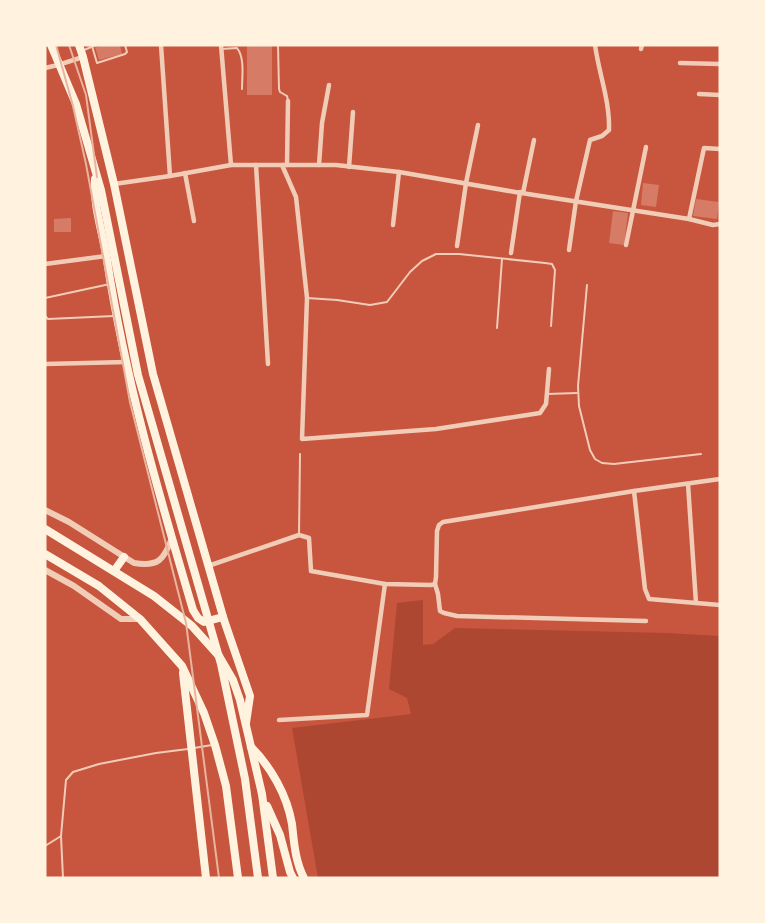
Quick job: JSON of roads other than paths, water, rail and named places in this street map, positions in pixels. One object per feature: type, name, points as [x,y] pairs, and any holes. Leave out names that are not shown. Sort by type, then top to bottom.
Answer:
[{"type":"highway","points":[[45,529],[172,609],[192,626],[219,656],[233,680],[240,700],[262,794],[273,878]]},
{"type":"highway","points":[[45,554],[99,586],[140,619],[182,666],[204,713],[226,786],[238,878]]},
{"type":"highway","points":[[114,571],[124,557]]},
{"type":"highway","points":[[182,666],[206,878]]},
{"type":"highway","points":[[251,746],[264,759],[288,806],[296,859],[304,878]]},
{"type":"highway","points":[[262,794],[280,835],[293,878]]},
{"type":"main road","points":[[51,45],[76,104],[103,196],[138,375],[223,675],[245,779],[258,878]]},
{"type":"main road","points":[[81,51],[114,184],[153,374],[223,617],[250,696],[246,725]]},
{"type":"main road","points":[[96,175],[94,192],[96,213],[117,316],[141,423],[172,538],[193,610],[198,618],[204,622],[223,617]]},
{"type":"street","points":[[161,45],[170,176]]},
{"type":"street","points":[[569,250],[576,201],[590,140],[602,136],[609,130],[608,103],[595,45]]},
{"type":"street","points":[[221,47],[231,165]]},
{"type":"street","points":[[45,68],[58,65],[81,51]]},
{"type":"street","points":[[680,63],[720,64]]},
{"type":"street","points":[[319,165],[322,123],[329,85]]},
{"type":"street","points":[[699,94],[720,95]]},
{"type":"street","points":[[288,101],[284,165],[296,197],[307,298],[302,439],[436,429],[540,413],[546,404],[549,369]]},
{"type":"street","points":[[349,167],[353,112]]},
{"type":"street","points":[[457,246],[466,183],[478,125]]},
{"type":"street","points":[[511,253],[534,140]]},
{"type":"street","points":[[626,245],[646,147]]},
{"type":"street","points":[[689,219],[704,148],[720,149]]},
{"type":"street","points":[[114,184],[231,165],[319,165],[399,172],[689,219],[713,225],[720,224]]},
{"type":"street","points":[[256,165],[268,364]]},
{"type":"street","points":[[393,225],[399,172]]},
{"type":"street","points":[[185,173],[194,221]]},
{"type":"street","points":[[45,264],[106,256]]},
{"type":"street","points":[[45,364],[127,362]]},
{"type":"street","points":[[645,621],[457,616],[444,613],[440,611],[435,584],[439,525],[443,522],[720,479]]},
{"type":"street","points":[[688,484],[696,603]]},
{"type":"street","points":[[634,491],[645,589],[649,599],[720,605]]},
{"type":"street","points":[[45,510],[69,522],[134,563],[156,563],[166,552],[172,538]]},
{"type":"street","points":[[208,566],[299,536],[309,538],[311,571],[385,584],[435,584]]},
{"type":"street","points":[[45,570],[74,586],[121,619],[140,619]]},
{"type":"street","points":[[279,720],[368,715],[385,584]]},
{"type":"lane","points":[[81,51],[96,45]]},
{"type":"lane","points":[[85,66],[125,54],[127,52],[125,45]]},
{"type":"lane","points":[[278,45],[279,89],[287,96],[288,101]]},
{"type":"lane","points":[[92,46],[97,63]]},
{"type":"lane","points":[[221,47],[239,46],[242,89]]},
{"type":"lane","points":[[307,298],[370,305],[387,302],[410,272],[422,261],[436,255],[459,254],[502,258],[552,264],[554,267],[551,326]]},
{"type":"lane","points":[[497,328],[502,258]]},
{"type":"lane","points":[[45,298],[111,284]]},
{"type":"lane","points":[[587,285],[578,393],[590,450],[595,459],[602,463],[614,464],[701,454]]},
{"type":"lane","points":[[45,316],[48,319],[117,316]]},
{"type":"lane","points":[[547,394],[578,393]]},
{"type":"lane","points":[[299,536],[300,454]]},
{"type":"lane","points":[[63,878],[61,836],[66,780],[73,772],[156,753],[215,745]]},
{"type":"lane","points":[[45,846],[61,836]]},
{"type":"railway","points":[[56,45],[86,164],[130,402],[186,623],[219,878]]},
{"type":"railway","points":[[69,45],[86,95],[97,177]]}]
